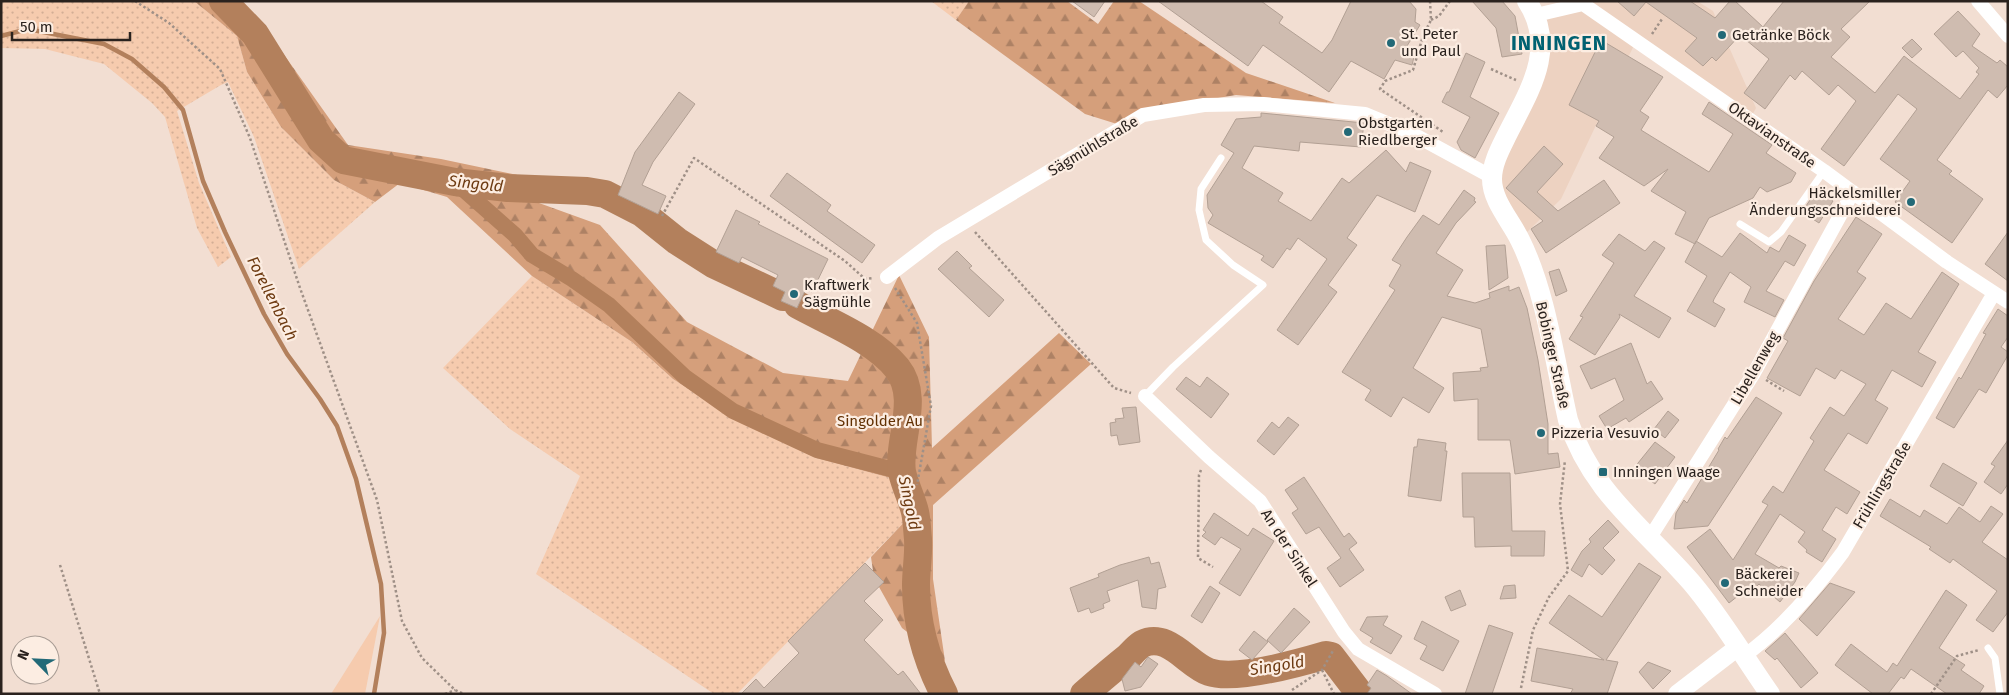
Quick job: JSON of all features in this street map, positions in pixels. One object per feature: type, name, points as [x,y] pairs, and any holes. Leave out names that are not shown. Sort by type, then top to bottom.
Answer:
[{"type":"main road","name":"Bobinger Straße","points":[[1532,8],[1541,40],[1539,68],[1499,152],[1492,177],[1494,194],[1532,266],[1568,420],[1576,444],[1602,487],[1621,511],[1691,583],[1770,694]]},
{"type":"street","points":[[1978,1],[2008,36]]},
{"type":"street","points":[[1532,8],[1585,3]]},
{"type":"street","name":"Oktavianstraße","points":[[1585,3],[1824,171],[1914,239],[2008,302]]},
{"type":"street","name":"Sägmühlstraße","points":[[887,276],[938,238],[1143,115],[1204,106],[1263,104],[1365,114],[1411,133],[1492,177]]},
{"type":"street","name":"Libellenweg","points":[[1650,539],[1754,373],[1853,192]]},
{"type":"street","name":"Frühlingstraße","points":[[1741,651],[1767,640],[1814,589],[1843,552],[1994,293]]},
{"type":"street","name":"An der Sinkel","points":[[1145,396],[1209,457],[1260,501],[1344,632],[1358,649],[1435,694]]},
{"type":"street","points":[[1677,694],[1741,651]]},
{"type":"lane","points":[[1145,396],[1172,367],[1263,285],[1233,265],[1206,240],[1199,210],[1201,189],[1221,158]]},
{"type":"lane","points":[[1740,224],[1769,242],[1781,232],[1824,171]]},
{"type":"lane","points":[[1988,648],[1995,658],[2000,694]]},
{"type":"path","points":[[135,1],[169,23],[220,69],[250,138],[300,288],[377,500],[402,621],[422,658],[455,690],[464,694]]},
{"type":"path","points":[[1430,1],[1432,20]]},
{"type":"path","points":[[1431,123],[1380,89],[1384,81],[1413,70],[1423,36],[1432,20],[1439,16],[1450,1]]},
{"type":"path","points":[[1644,46],[1662,19]]},
{"type":"path","points":[[1490,69],[1511,78]]},
{"type":"path","points":[[662,216],[694,158],[845,261],[865,280],[887,276],[917,323],[930,406],[917,485]]},
{"type":"path","points":[[967,234],[973,230],[1114,388],[1145,396]]},
{"type":"path","points":[[1754,373],[1784,391]]},
{"type":"path","points":[[1521,688],[1533,630],[1549,597],[1568,571],[1560,504],[1563,462],[1576,444]]},
{"type":"path","points":[[1209,457],[1199,475],[1198,558],[1213,568]]},
{"type":"path","points":[[60,565],[100,694]]},
{"type":"path","points":[[1931,694],[1957,656],[1988,648]]},
{"type":"path","points":[[1292,690],[1322,670],[1334,649]]},
{"type":"path","points":[[1322,670],[1334,694]]},
{"type":"path","points":[[445,694],[455,690]]},
{"type":"shaded area","points":[[1,1],[194,1],[237,36],[247,72],[281,127],[334,180],[375,202],[299,269],[254,137],[228,82],[177,111],[199,183],[231,257],[218,267],[197,228],[165,117],[152,103],[104,64],[45,49],[1,48]]},
{"type":"shaded area","points":[[931,1],[969,1],[956,20]]},
{"type":"shaded area","points":[[1586,1],[1697,1],[1713,11],[1756,108],[1750,119],[1636,41],[1561,199],[1520,239],[1494,163],[1531,86],[1536,15]]},
{"type":"shaded area","points":[[532,276],[632,342],[673,379],[732,417],[816,458],[902,481],[912,514],[737,694],[714,694],[536,574],[580,476],[510,429],[443,368]]},
{"type":"shaded area","points":[[380,616],[365,694],[331,694]]},
{"type":"green space","name":"Singolder Au","points":[[194,1],[235,1],[275,42],[348,145],[441,159],[541,180],[539,203],[600,225],[687,322],[783,373],[848,381],[899,275],[929,337],[932,448],[1059,333],[1091,364],[933,505],[933,579],[945,661],[902,628],[874,578],[871,557],[912,514],[902,481],[816,458],[732,417],[673,379],[632,342],[532,276],[447,197],[400,183],[375,202],[334,180],[281,127],[247,72],[237,36]]},
{"type":"green space","points":[[969,1],[1067,1],[1098,24],[1114,1],[1139,1],[1246,73],[1335,103],[1236,95],[1146,110],[1117,124],[1085,114],[956,20]]},
{"type":"building","points":[[1072,1],[1105,1],[1094,17]]},
{"type":"building","points":[[1158,1],[1261,1],[1283,17],[1279,23],[1322,53],[1332,40],[1351,1],[1409,1],[1416,9],[1415,22],[1420,25],[1407,46],[1416,49],[1412,65],[1395,60],[1384,79],[1351,61],[1329,92],[1263,45],[1248,66]]},
{"type":"building","points":[[1472,1],[1502,1],[1515,16],[1522,54],[1502,57],[1496,28]]},
{"type":"building","points":[[1617,1],[1690,1],[1715,18],[1730,1],[1735,1],[1763,27],[1784,1],[1870,1],[1841,29],[1850,37],[1831,57],[1875,93],[1904,56],[1960,99],[1979,74],[1976,72],[1979,68],[1963,51],[1956,57],[1934,34],[1958,11],[1980,34],[1972,46],[1997,63],[2000,60],[2008,67],[2008,85],[1997,98],[1988,90],[1937,160],[1952,171],[1949,174],[1983,199],[1952,243],[1895,202],[1910,181],[1880,159],[1917,109],[1898,94],[1844,166],[1821,149],[1856,101],[1838,85],[1829,95],[1802,71],[1795,80],[1790,75],[1765,109],[1744,93],[1769,59],[1740,35],[1716,61],[1712,57],[1703,66],[1685,51],[1697,38],[1646,2],[1634,16]]},
{"type":"building","points":[[1912,39],[1922,49],[1912,58],[1902,48]]},
{"type":"building","points":[[1601,40],[1663,77],[1640,111],[1649,117],[1641,130],[1709,172],[1733,134],[1702,114],[1709,102],[1772,145],[1766,153],[1796,173],[1791,182],[1767,192],[1760,187],[1753,198],[1709,218],[1695,244],[1675,234],[1686,212],[1651,191],[1668,169],[1644,186],[1599,158],[1614,137],[1596,126],[1599,121],[1569,105]]},
{"type":"building","points":[[1466,53],[1485,62],[1470,97],[1499,113],[1475,158],[1461,150],[1457,142],[1470,117],[1442,102],[1447,92],[1449,92]]},
{"type":"building","points":[[679,92],[695,104],[653,162],[642,185],[666,196],[658,214],[618,195],[635,152]]},
{"type":"building","points":[[1261,113],[1364,123],[1361,147],[1300,142],[1299,151],[1254,146],[1242,168],[1283,193],[1278,201],[1311,221],[1342,178],[1349,183],[1386,150],[1406,172],[1410,162],[1431,171],[1415,212],[1377,195],[1347,238],[1357,245],[1328,285],[1337,292],[1298,345],[1277,330],[1327,259],[1298,238],[1290,250],[1287,248],[1273,268],[1261,260],[1264,256],[1208,223],[1213,215],[1208,208],[1207,195],[1234,153],[1221,145],[1236,119],[1261,117]]},
{"type":"building","points":[[1544,146],[1563,164],[1537,192],[1558,211],[1604,180],[1620,203],[1546,253],[1531,229],[1543,221],[1506,188]]},
{"type":"building","points":[[787,173],[831,205],[827,211],[875,245],[862,263],[770,196]]},
{"type":"building","points":[[1464,190],[1475,198],[1474,201],[1476,202],[1456,223],[1436,253],[1463,270],[1447,296],[1475,303],[1490,298],[1489,293],[1509,286],[1509,291],[1519,287],[1527,308],[1538,360],[1548,424],[1548,454],[1558,453],[1560,467],[1515,474],[1510,440],[1478,440],[1478,399],[1454,401],[1453,373],[1481,371],[1480,368],[1488,367],[1481,329],[1442,317],[1413,368],[1444,388],[1429,413],[1403,397],[1391,417],[1365,400],[1371,390],[1342,372],[1395,290],[1389,286],[1401,265],[1392,260],[1407,237],[1423,215],[1439,225]]},
{"type":"building","points":[[1816,191],[1833,201],[1819,223],[1802,212]]},
{"type":"building","points":[[736,210],[760,222],[758,224],[828,259],[812,292],[806,289],[797,308],[781,301],[785,292],[773,286],[778,275],[742,257],[739,263],[716,252]]},
{"type":"building","points":[[1856,217],[1882,234],[1857,272],[1866,278],[1838,319],[1864,335],[1886,303],[1911,319],[1942,272],[1959,284],[1918,352],[1936,362],[1922,387],[1892,370],[1875,400],[1888,408],[1867,444],[1848,433],[1824,470],[1860,492],[1847,514],[1836,507],[1822,530],[1836,539],[1822,562],[1806,552],[1807,550],[1798,542],[1805,532],[1780,514],[1755,554],[1779,568],[1781,566],[1799,573],[1795,582],[1780,602],[1759,584],[1747,595],[1743,592],[1729,603],[1687,547],[1710,529],[1733,560],[1768,505],[1762,502],[1773,486],[1783,493],[1814,441],[1810,438],[1830,407],[1844,416],[1866,384],[1841,370],[1835,379],[1816,368],[1800,396],[1767,378],[1788,341],[1783,338],[1814,281]]},
{"type":"building","points":[[2008,232],[2008,281],[1985,264]]},
{"type":"building","points":[[1740,233],[1767,253],[1770,247],[1779,252],[1789,235],[1806,245],[1794,266],[1785,261],[1766,291],[1784,300],[1775,317],[1744,302],[1751,287],[1730,272],[1713,302],[1725,309],[1715,327],[1687,311],[1707,276],[1685,262],[1696,241],[1722,257]]},
{"type":"building","points":[[1619,234],[1645,251],[1654,241],[1665,248],[1634,296],[1671,318],[1659,338],[1619,314],[1620,317],[1595,355],[1569,339],[1583,317],[1580,316],[1614,263],[1602,255]]},
{"type":"building","points":[[1505,245],[1508,278],[1489,290],[1486,246]]},
{"type":"building","points":[[957,251],[972,266],[969,268],[1004,300],[989,317],[938,269]]},
{"type":"building","points":[[1559,269],[1567,291],[1556,296],[1549,272]]},
{"type":"building","points":[[1998,309],[2008,316],[2008,337],[2001,347],[2008,352],[2008,355],[1986,393],[1979,389],[1954,428],[1936,418],[1959,377],[1961,379],[1986,334],[1983,333]]},
{"type":"building","points":[[1631,343],[1647,384],[1651,381],[1663,399],[1629,422],[1626,418],[1607,429],[1599,416],[1624,400],[1615,378],[1591,389],[1580,366]]},
{"type":"building","points":[[1186,377],[1200,387],[1207,377],[1229,394],[1211,418],[1176,389]]},
{"type":"building","points":[[1756,397],[1782,413],[1708,526],[1674,529],[1676,513],[1684,500],[1687,503],[1725,437],[1727,439]]},
{"type":"building","points":[[1136,407],[1140,442],[1119,445],[1117,435],[1111,436],[1110,423],[1116,422],[1115,419],[1124,418],[1122,408]]},
{"type":"building","points":[[1668,411],[1679,420],[1665,438],[1654,429]]},
{"type":"building","points":[[1288,417],[1299,425],[1274,455],[1257,441],[1272,422],[1279,428]]},
{"type":"building","points":[[1418,439],[1446,443],[1445,451],[1447,451],[1441,501],[1408,496],[1414,447],[1417,447]]},
{"type":"building","points":[[2008,440],[2008,484],[2001,494],[1984,482],[1995,466],[1991,464]]},
{"type":"building","points":[[1655,442],[1675,457],[1655,484],[1634,468]]},
{"type":"building","points":[[1943,463],[1977,483],[1963,506],[1930,486]]},
{"type":"building","points":[[1462,473],[1510,473],[1512,531],[1545,531],[1544,556],[1511,556],[1511,546],[1475,547],[1474,517],[1463,517]]},
{"type":"building","points":[[1304,477],[1344,537],[1349,533],[1357,543],[1349,549],[1364,570],[1340,587],[1327,568],[1341,558],[1319,527],[1306,534],[1292,513],[1298,509],[1285,490]]},
{"type":"building","points":[[1890,499],[1920,517],[1924,510],[1947,524],[1959,507],[1980,522],[1991,506],[2003,514],[1982,542],[2008,560],[2008,612],[1993,632],[1976,620],[1997,591],[1953,559],[1950,563],[1929,549],[1931,547],[1880,516]]},
{"type":"building","points":[[1214,513],[1248,536],[1253,528],[1274,541],[1240,596],[1219,583],[1241,549],[1221,537],[1215,545],[1202,536],[1206,532],[1203,530]]},
{"type":"building","points":[[1608,520],[1619,532],[1603,548],[1615,560],[1602,575],[1589,564],[1582,577],[1571,570],[1582,551],[1591,542],[1589,539]]},
{"type":"building","points":[[1149,557],[1151,564],[1159,562],[1166,587],[1158,589],[1156,609],[1142,607],[1138,580],[1107,591],[1110,601],[1103,604],[1104,608],[1091,613],[1089,608],[1078,612],[1070,588],[1099,577],[1098,574],[1120,565]]},
{"type":"building","points":[[865,563],[884,582],[864,601],[883,620],[864,640],[898,675],[903,671],[921,694],[741,694],[756,679],[764,688],[799,653],[788,641]]},
{"type":"building","points":[[1639,563],[1661,577],[1606,660],[1618,662],[1607,694],[1570,694],[1573,689],[1531,681],[1537,648],[1604,660],[1549,623],[1569,595],[1602,617]]},
{"type":"building","points":[[1830,583],[1855,592],[1817,636],[1799,619]]},
{"type":"building","points":[[1515,585],[1516,598],[1500,599],[1504,586]]},
{"type":"building","points":[[1210,586],[1220,593],[1202,623],[1191,616]]},
{"type":"building","points":[[1460,590],[1466,605],[1451,611],[1445,597]]},
{"type":"building","points":[[1946,590],[1967,605],[1939,648],[1965,665],[1961,670],[1984,686],[1979,694],[1947,694],[1911,669],[1904,679],[1901,677],[1888,694],[1873,694],[1835,665],[1851,644],[1887,672],[1893,663],[1897,666]]},
{"type":"building","points":[[1294,608],[1310,622],[1281,653],[1267,640]]},
{"type":"building","points":[[1388,616],[1383,625],[1402,636],[1391,654],[1370,642],[1373,638],[1360,630],[1367,617]]},
{"type":"building","points":[[1422,621],[1459,641],[1443,671],[1420,659],[1427,646],[1414,639]]},
{"type":"building","points":[[1489,625],[1513,633],[1492,694],[1465,694]]},
{"type":"building","points":[[1254,631],[1268,642],[1252,660],[1239,650]]},
{"type":"building","points":[[1785,633],[1818,673],[1801,688],[1777,658],[1775,660],[1765,651]]},
{"type":"building","points":[[1148,657],[1158,664],[1141,687],[1125,691],[1122,679],[1135,662],[1141,667]]},
{"type":"building","points":[[1648,662],[1671,671],[1653,689],[1639,672]]},
{"type":"building","points":[[1377,670],[1412,694],[1367,694],[1371,688],[1367,685]]},
{"type":"waterway","name":"Singold","points":[[223,1],[255,34],[321,140],[343,160],[455,182],[508,188],[587,191],[605,194],[642,213],[677,241],[713,264],[783,297]]},
{"type":"waterway","name":"Forellenbach","points":[[1,36],[28,29],[104,44],[132,59],[164,87],[183,110],[203,181],[225,232],[264,314],[287,354],[337,426],[356,479],[381,584],[384,633],[374,694]]},
{"type":"waterway","points":[[455,182],[515,235],[532,255],[572,279],[609,305],[685,377],[733,411],[817,450],[902,472]]},
{"type":"waterway","name":"Singold","points":[[798,305],[851,332],[877,349],[897,368],[904,380],[908,406],[901,460],[902,472],[917,522],[916,599],[923,641],[932,668],[944,694]]},
{"type":"waterway","name":"Singold","points":[[1084,694],[1140,645],[1151,641],[1169,645],[1201,668],[1220,674],[1250,673],[1326,655],[1331,656],[1360,694]]},
{"type":"place","name":"Getränke Böck","points":[[1722,35]]},
{"type":"place","name":"St. Peter und Paul","points":[[1391,43]]},
{"type":"place","name":"Obstgarten Riedlberger","points":[[1348,132]]},
{"type":"place","name":"Häckelsmiller Änderungsschneiderei","points":[[1911,202]]},
{"type":"place","name":"Kraftwerk Sägmühle","points":[[794,294]]},
{"type":"place","name":"Pizzeria Vesuvio","points":[[1541,433]]},
{"type":"place","name":"Inningen Waage","points":[[1603,472]]},
{"type":"place","name":"Bäckerei Schneider","points":[[1725,583]]},
{"type":"district","name":"INNINGEN","points":[[1559,43]]}]
